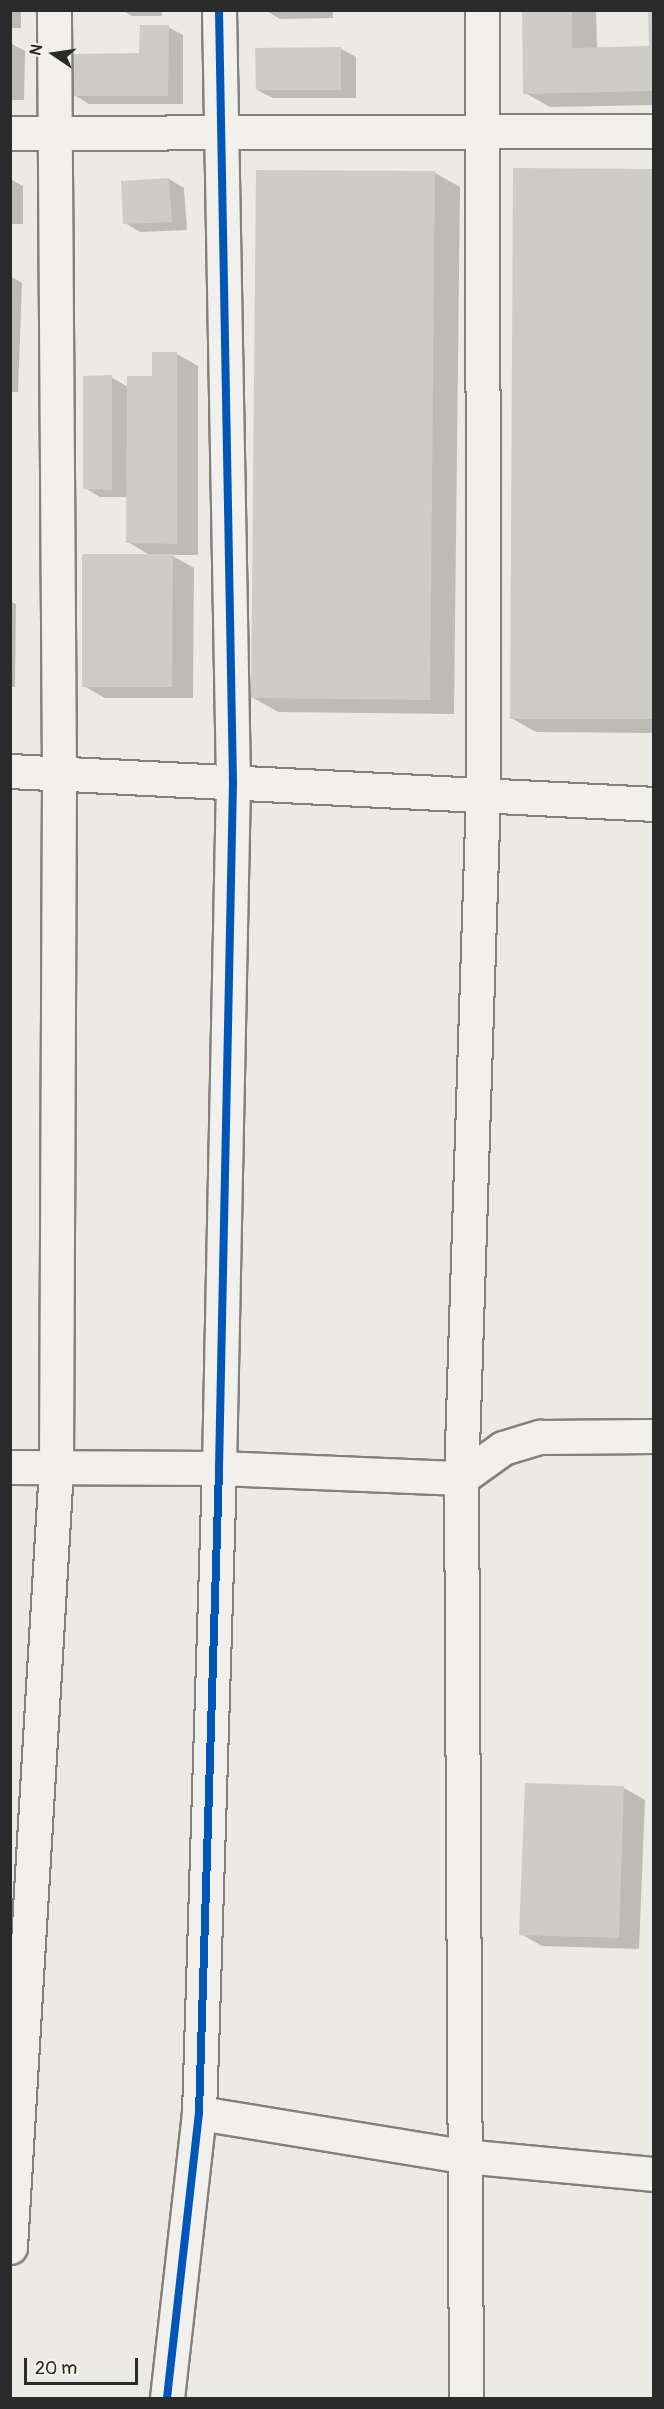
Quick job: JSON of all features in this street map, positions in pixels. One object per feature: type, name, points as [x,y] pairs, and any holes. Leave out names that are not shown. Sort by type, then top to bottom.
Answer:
[{"type":"street","points":[[10,2247],[56,1469],[59,773],[53,134],[54,10]]},
{"type":"street","points":[[166,2398],[199,2113],[219,1468],[233,782],[219,10]]},
{"type":"street","points":[[466,2398],[461,1478],[483,795],[480,132],[482,10]]},
{"type":"street","points":[[10,133],[53,134],[220,129],[480,132],[654,131]]},
{"type":"street","points":[[10,771],[654,804]]},
{"type":"street","points":[[10,1467],[219,1468],[461,1478],[503,1448],[540,1437],[654,1436]]},
{"type":"street","points":[[199,2113],[463,2156],[654,2174]]},
{"type":"building","points":[[522,10],[572,10],[572,48],[649,46],[648,10],[654,10],[654,91],[523,94]]},
{"type":"building","points":[[140,25],[169,25],[168,96],[72,96],[72,54],[139,53]]},
{"type":"building","points":[[341,47],[341,90],[256,90],[255,48]]},
{"type":"building","points":[[513,168],[654,169],[654,719],[510,719]]},
{"type":"building","points":[[256,170],[435,171],[430,700],[251,698]]},
{"type":"building","points":[[169,178],[172,222],[123,224],[121,181]]},
{"type":"building","points":[[152,352],[177,352],[177,544],[126,543],[127,376],[152,376]]},
{"type":"building","points":[[112,375],[112,490],[83,489],[83,376]]},
{"type":"building","points":[[82,554],[173,554],[172,687],[82,687]]},
{"type":"building","points":[[525,1783],[624,1786],[619,1938],[519,1935]]},
{"type":"cycle path","points":[[167,2398],[199,2113],[219,1468],[233,782],[219,10]]}]
